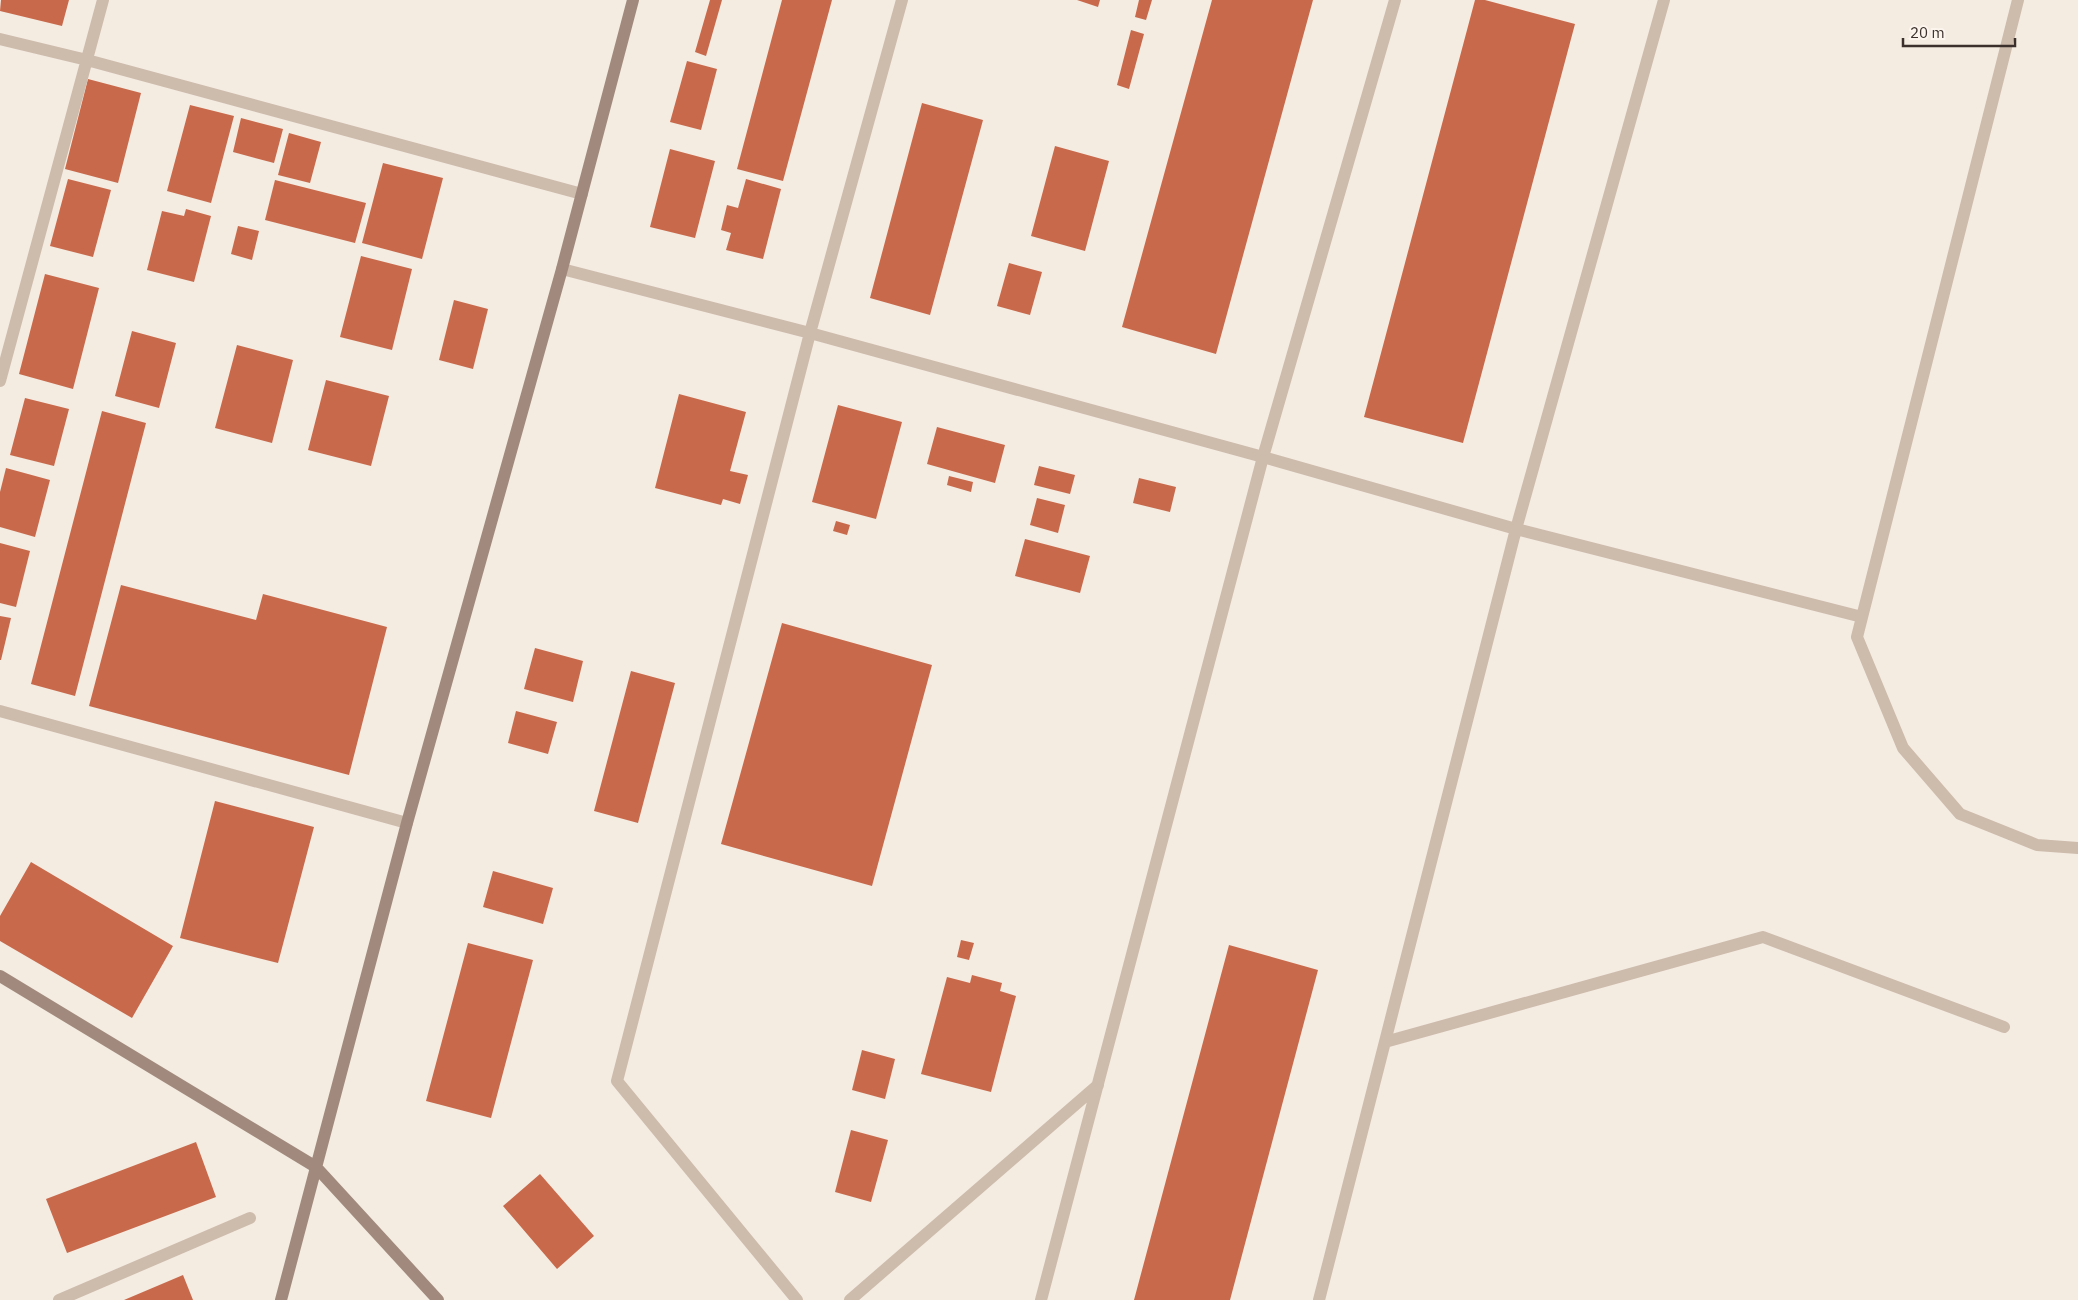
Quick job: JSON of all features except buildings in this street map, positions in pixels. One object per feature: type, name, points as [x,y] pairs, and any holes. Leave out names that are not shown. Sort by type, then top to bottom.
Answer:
[{"type":"street","points":[[0,381],[103,0]]},
{"type":"street","points":[[281,1300],[407,823],[562,269],[634,0]]},
{"type":"street","points":[[797,1300],[617,1081],[810,333],[902,0]]},
{"type":"street","points":[[1041,1300],[1264,457],[1395,0]]},
{"type":"street","points":[[1319,1300],[1516,529],[1664,0]]},
{"type":"street","points":[[2018,0],[1857,637],[1903,748],[1960,814],[2037,845],[2078,848]]},
{"type":"street","points":[[0,38],[582,194]]},
{"type":"street","points":[[562,269],[810,333],[1264,457],[1516,529],[1862,617]]},
{"type":"street","points":[[0,711],[407,823]]},
{"type":"street","points":[[1385,1042],[1763,937],[2004,1027]]},
{"type":"street","points":[[0,976],[316,1167],[438,1300]]},
{"type":"street","points":[[850,1300],[1098,1085]]},
{"type":"street","points":[[59,1300],[250,1218]]}]
